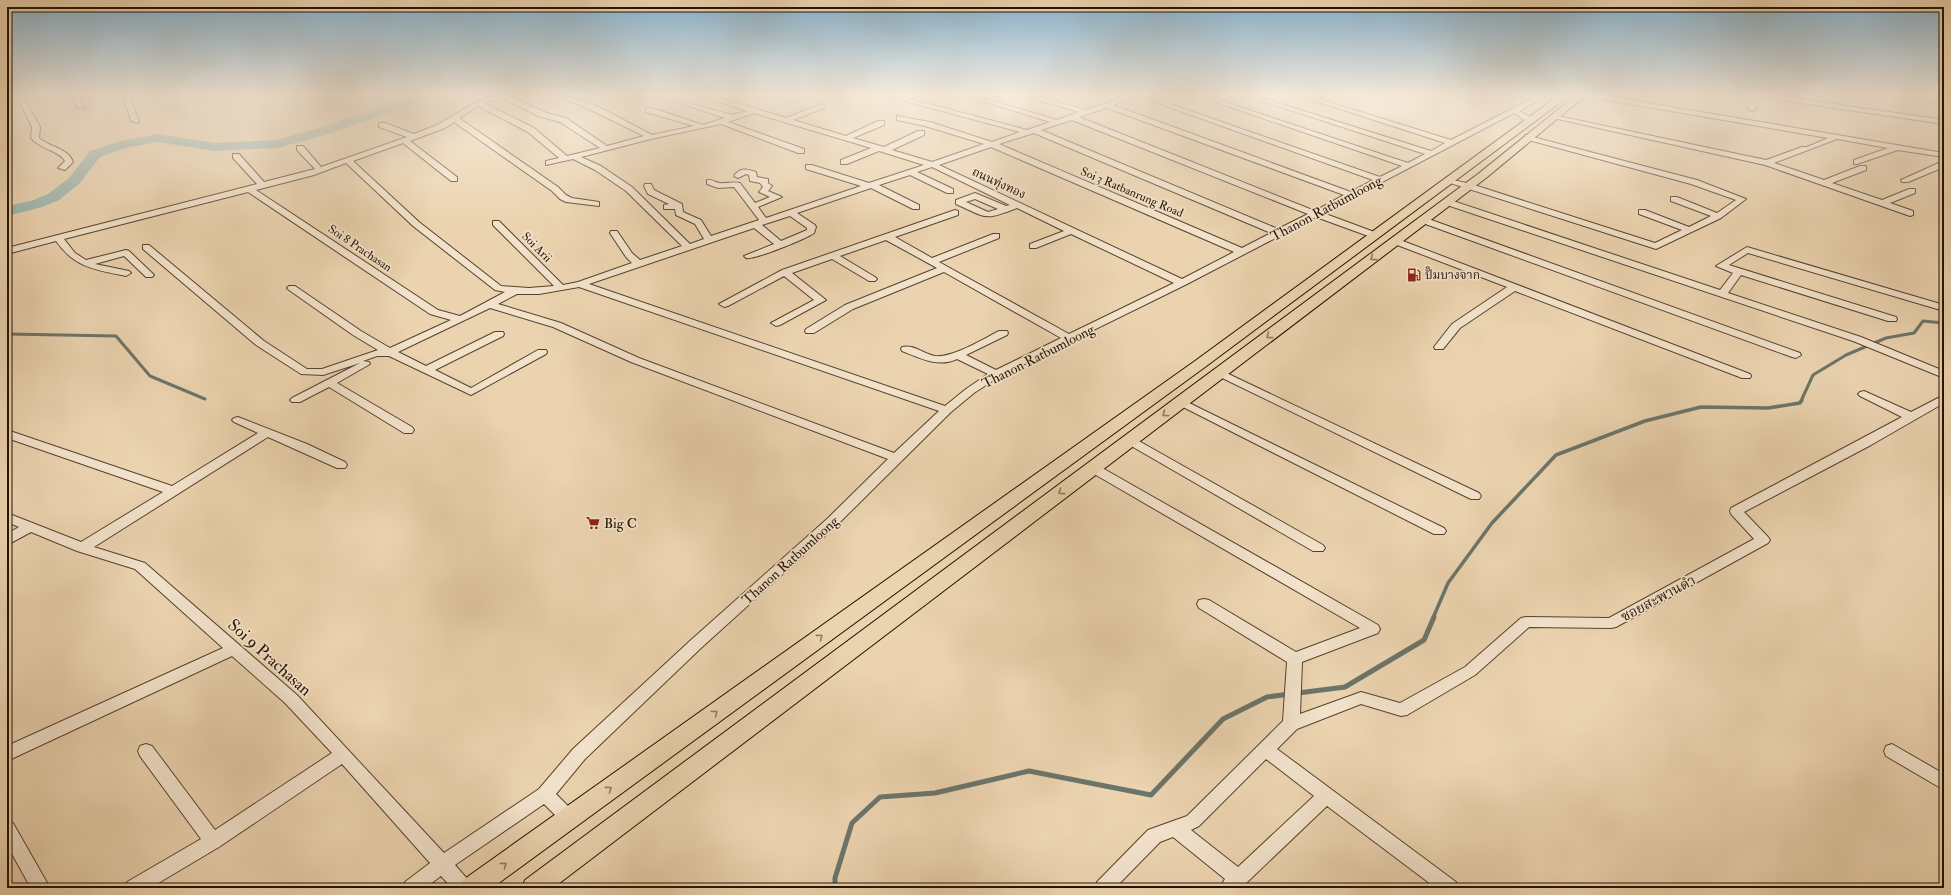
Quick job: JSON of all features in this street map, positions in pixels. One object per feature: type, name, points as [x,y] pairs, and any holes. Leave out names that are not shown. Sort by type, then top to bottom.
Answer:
[{"type":"main road","points":[[472,888],[1200,364],[1506,138]]},
{"type":"main road","points":[[534,888],[1447,202],[1527,138]]},
{"type":"main road","points":[[1200,364],[1220,373]]},
{"type":"street","points":[[35,138],[45,146],[68,158],[69,162],[62,168]]},
{"type":"street","points":[[7,251],[263,186],[320,170],[412,138]]},
{"type":"street","points":[[485,138],[526,170],[558,192],[563,198],[571,201],[596,204]]},
{"type":"street","points":[[542,138],[568,157],[598,168],[630,189],[688,247]]},
{"type":"street","points":[[590,138],[605,148]]},
{"type":"street","points":[[549,163],[648,138]]},
{"type":"street","points":[[763,138],[801,152]]},
{"type":"street","name":"ถนนทุ่งทอง","points":[[847,138],[931,164],[1182,283]]},
{"type":"street","points":[[844,162],[911,138]]},
{"type":"street","name":"Soi 3 Ratbanrung Road","points":[[971,138],[991,144],[1242,252]]},
{"type":"street","points":[[348,160],[363,172],[416,224],[498,288],[513,292],[545,291],[580,284],[1010,138]]},
{"type":"street","points":[[1047,138],[1279,233]]},
{"type":"street","points":[[1124,138],[1316,214],[1374,234]]},
{"type":"street","points":[[1202,138],[1351,195]]},
{"type":"street","points":[[1260,138],[1380,180]]},
{"type":"street","points":[[1326,138],[1407,165]]},
{"type":"street","points":[[1383,138],[1430,153]]},
{"type":"street","points":[[1436,138],[1453,143]]},
{"type":"street","name":"Thanon Ratbumloong","points":[[410,888],[442,864],[545,794],[579,754],[618,717],[696,644],[756,592],[832,522],[896,458],[947,410],[970,391],[996,374],[1182,283],[1430,153],[1463,138]]},
{"type":"street","points":[[1448,181],[1656,246],[1718,216],[1742,199],[1694,182],[1531,138]]},
{"type":"street","points":[[1653,138],[1767,163],[1910,213]]},
{"type":"street","points":[[1666,138],[1672,142]]},
{"type":"street","points":[[1767,163],[1834,138],[1944,155]]},
{"type":"street","points":[[404,141],[454,179]]},
{"type":"street","points":[[1824,183],[1896,147]]},
{"type":"street","points":[[300,148],[320,170]]},
{"type":"street","points":[[236,156],[263,186]]},
{"type":"street","points":[[1905,180],[1944,164]]},
{"type":"street","points":[[808,167],[870,185],[916,207]]},
{"type":"street","points":[[738,176],[740,172],[746,171],[753,174],[753,179],[764,181],[764,184],[768,186],[763,192],[778,197],[753,206]]},
{"type":"street","points":[[910,172],[950,191]]},
{"type":"street","points":[[710,182],[718,186],[732,184],[737,185],[753,206],[759,223],[780,244]]},
{"type":"street","points":[[648,186],[651,192],[679,206]]},
{"type":"street","name":"Soi 8 Prachasan","points":[[250,189],[434,312],[461,319]]},
{"type":"street","points":[[1882,203],[1912,191]]},
{"type":"street","points":[[1674,199],[1718,216]]},
{"type":"street","points":[[1447,202],[1857,339],[1944,374]]},
{"type":"street","points":[[1005,209],[1016,205]]},
{"type":"street","points":[[679,206],[679,213],[698,222],[709,240]]},
{"type":"street","points":[[667,207],[679,206]]},
{"type":"street","points":[[749,256],[807,234],[811,231],[812,227],[790,212]]},
{"type":"street","points":[[1642,212],[1689,230]]},
{"type":"street","points":[[724,304],[785,272],[955,214]]},
{"type":"street","points":[[1423,220],[1796,355]]},
{"type":"street","name":"Soi Arii","points":[[496,223],[561,288]]},
{"type":"street","points":[[1033,246],[1071,231]]},
{"type":"street","points":[[614,233],[629,255],[639,264]]},
{"type":"street","points":[[931,262],[996,236]]},
{"type":"street","points":[[58,237],[67,252],[82,264],[126,273]]},
{"type":"street","points":[[888,237],[1070,339]]},
{"type":"street","points":[[1395,241],[1746,376]]},
{"type":"street","points":[[146,247],[260,343],[305,372],[323,372],[376,354],[389,352]]},
{"type":"street","points":[[1892,319],[1721,266],[1747,250],[1944,308]]},
{"type":"street","points":[[82,264],[126,253],[149,275]]},
{"type":"street","points":[[834,256],[872,279]]},
{"type":"street","points":[[810,331],[850,307],[944,269]]},
{"type":"street","points":[[776,324],[821,300],[785,272]]},
{"type":"street","points":[[1723,293],[1740,272]]},
{"type":"street","points":[[580,284],[947,410]]},
{"type":"street","points":[[1439,347],[1456,326],[1514,286]]},
{"type":"street","points":[[292,288],[357,333],[389,352],[471,392],[542,352]]},
{"type":"street","points":[[296,400],[389,352],[461,319],[513,292]]},
{"type":"street","points":[[488,304],[557,324],[635,360],[896,458]]},
{"type":"street","points":[[906,349],[933,360],[948,359],[1003,333]]},
{"type":"street","points":[[427,370],[499,334]]},
{"type":"street","points":[[958,355],[996,374]]},
{"type":"street","points":[[1220,373],[1475,496]]},
{"type":"street","points":[[330,382],[408,430]]},
{"type":"street","points":[[1864,394],[1911,417]]},
{"type":"street","points":[[1181,402],[1439,531]]},
{"type":"street","name":"ซอยสะพานดำ","points":[[1103,888],[1154,836],[1192,820],[1290,724],[1361,698],[1401,710],[1470,671],[1526,622],[1611,623],[1763,540],[1736,511],[1867,442],[1911,417],[1941,403]]},
{"type":"street","points":[[238,420],[266,433],[315,451],[341,465]]},
{"type":"street","points":[[82,548],[266,433]]},
{"type":"street","points":[[7,434],[174,491]]},
{"type":"street","points":[[1130,440],[1318,548]]},
{"type":"street","points":[[1093,468],[1373,629],[1295,659]]},
{"type":"street","name":"Soi 9 Prachasan","points":[[7,517],[82,548],[140,566],[290,699],[343,754],[464,888]]},
{"type":"street","points":[[7,540],[31,526]]},
{"type":"street","points":[[1204,604],[1295,659]]},
{"type":"street","points":[[7,754],[234,649]]},
{"type":"street","points":[[1290,724],[1295,659]]},
{"type":"street","points":[[1265,749],[1450,888]]},
{"type":"street","points":[[146,751],[213,841]]},
{"type":"street","points":[[1892,751],[1944,783]]},
{"type":"street","points":[[133,888],[213,841],[343,754]]},
{"type":"street","points":[[545,794],[569,818]]},
{"type":"street","points":[[1175,828],[1233,883],[1327,795]]},
{"type":"street","points":[[7,829],[41,888]]},
{"type":"waterway","points":[[7,211],[37,204],[61,193],[80,175],[95,154],[122,145],[157,138],[215,147],[262,146],[277,144],[300,138]]},
{"type":"waterway","points":[[1801,401],[1813,375],[1846,355],[1886,338],[1914,333],[1923,321],[1944,323]]},
{"type":"waterway","points":[[7,334],[116,336],[150,376],[205,399]]},
{"type":"waterway","points":[[1433,618],[1448,583],[1492,523],[1556,455],[1645,421],[1701,407],[1768,408],[1800,403],[1802,400]]},
{"type":"waterway","points":[[1298,693],[1345,687],[1424,640],[1434,617]]},
{"type":"waterway","points":[[835,888],[835,878],[852,823],[880,797],[935,793],[1029,771],[1151,795],[1223,719],[1267,697],[1290,694]]},
{"type":"place","name":"ปั๊มบางจาก","points":[[1414,275]]},
{"type":"place","name":"Big C","points":[[593,523]]}]
